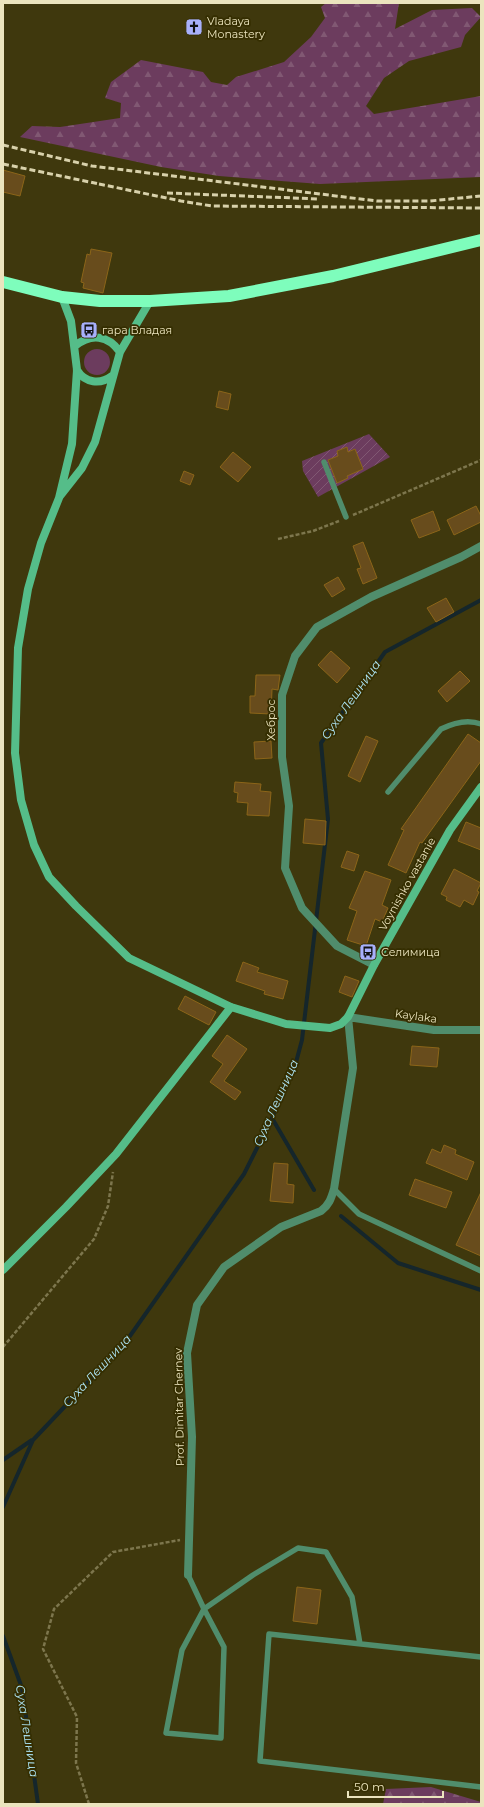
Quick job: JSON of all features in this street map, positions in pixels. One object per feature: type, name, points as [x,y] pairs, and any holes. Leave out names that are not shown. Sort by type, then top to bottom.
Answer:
[{"type":"highway","points":[[3,282],[62,297],[100,301],[229,296],[333,276],[481,240]]},
{"type":"street","points":[[62,297],[71,321],[77,370],[72,444],[59,498],[41,543],[28,589],[18,648],[15,753],[21,800],[34,845],[49,877],[129,958],[231,1007],[296,1026],[330,1028],[341,1024],[348,1017]]},
{"type":"street","points":[[59,498],[82,468],[95,442],[112,376],[120,352],[150,300]]},
{"type":"street","points":[[75,346],[86,339],[99,337],[108,340],[115,345],[120,352]]},
{"type":"street","points":[[77,370],[85,379],[93,382],[100,382],[112,376]]},
{"type":"street","name":"Хеброс","points":[[374,965],[337,946],[302,908],[285,868],[289,806],[282,758],[282,695],[295,656],[317,627],[371,597],[461,557],[481,546]]},
{"type":"street","name":"Voynishko vastanie","points":[[348,1017],[374,965],[450,830],[481,787]]},
{"type":"street","points":[[3,1270],[116,1154],[231,1007]]},
{"type":"street","points":[[334,1189],[352,1068],[348,1017]]},
{"type":"street","name":"Kaylaka","points":[[348,1017],[434,1030],[481,1030]]},
{"type":"street","name":"Prof. Dimitar Chernev","points":[[188,1576],[192,1437],[187,1354],[197,1306],[224,1267],[282,1228],[327,1207],[334,1189]]},
{"type":"lane","points":[[324,462],[346,517]]},
{"type":"lane","points":[[388,792],[441,729],[452,724],[475,722],[481,724]]},
{"type":"lane","points":[[334,1189],[359,1214],[481,1271]]},
{"type":"lane","points":[[188,1576],[204,1609],[224,1646],[220,1738],[166,1733],[182,1650],[204,1609],[253,1575],[298,1548],[326,1552],[352,1597],[360,1644]]},
{"type":"lane","points":[[481,1657],[269,1634],[260,1761],[481,1787]]},
{"type":"path","points":[[278,539],[313,531],[481,460]]},
{"type":"path","points":[[3,1347],[94,1239],[108,1206],[116,1154]]},
{"type":"path","points":[[89,1804],[76,1763],[77,1717],[43,1649],[54,1609],[113,1552],[189,1538]]},
{"type":"green space","points":[[326,3],[399,3],[395,29],[432,10],[472,8],[481,17],[465,35],[461,47],[409,61],[384,78],[366,106],[374,114],[481,96],[481,177],[320,184],[219,176],[161,167],[20,137],[32,126],[60,127],[120,118],[121,103],[105,98],[111,82],[141,60],[203,72],[211,82],[227,85],[236,77],[284,62],[311,37],[325,18],[321,7]]},
{"type":"green space","points":[[97,349],[106,353],[110,362],[106,371],[97,375],[88,371],[84,362],[88,353]]},
{"type":"green space","points":[[369,434],[390,457],[318,497],[303,471],[302,461]]},
{"type":"green space","points":[[431,1787],[481,1802],[481,1804],[383,1804],[386,1789]]},
{"type":"building","points":[[3,170],[25,176],[20,196],[3,192]]},
{"type":"building","points":[[91,249],[112,253],[103,293],[83,288],[84,283],[81,282],[87,254],[90,255]]},
{"type":"building","points":[[219,391],[231,394],[228,410],[216,407]]},
{"type":"building","points":[[347,447],[348,452],[355,449],[363,469],[347,476],[348,478],[337,483],[328,460],[338,456],[337,451]]},
{"type":"building","points":[[233,452],[251,467],[238,482],[220,467]]},
{"type":"building","points":[[184,471],[194,475],[190,485],[180,481]]},
{"type":"building","points":[[476,506],[481,516],[481,522],[454,535],[447,520]]},
{"type":"building","points":[[433,511],[440,530],[419,538],[411,520]]},
{"type":"building","points":[[363,542],[377,578],[363,584],[357,569],[361,568],[353,546]]},
{"type":"building","points":[[338,577],[345,589],[332,597],[324,585]]},
{"type":"building","points":[[446,598],[454,612],[436,622],[427,608]]},
{"type":"building","points":[[331,651],[350,668],[337,683],[318,665]]},
{"type":"building","points":[[460,671],[470,681],[447,702],[438,691]]},
{"type":"building","points":[[256,675],[280,675],[278,690],[272,689],[271,714],[250,713],[250,696],[255,696]]},
{"type":"building","points":[[468,734],[481,743],[481,761],[422,843],[420,842],[406,873],[388,865],[404,830],[401,829]]},
{"type":"building","points":[[366,736],[378,741],[360,782],[348,776]]},
{"type":"building","points":[[271,741],[272,758],[255,759],[254,742]]},
{"type":"building","points":[[235,782],[261,784],[260,791],[271,792],[269,816],[247,815],[248,803],[237,802],[238,793],[234,792]]},
{"type":"building","points":[[305,819],[326,821],[325,845],[303,843]]},
{"type":"building","points":[[466,822],[481,828],[481,850],[458,841]]},
{"type":"building","points":[[347,851],[359,855],[354,871],[341,867]]},
{"type":"building","points":[[454,869],[481,883],[473,905],[464,900],[460,907],[446,900],[447,897],[441,894]]},
{"type":"building","points":[[365,871],[391,880],[382,905],[388,908],[382,922],[375,919],[366,946],[347,940],[357,911],[349,908]]},
{"type":"building","points":[[243,962],[259,968],[257,972],[288,981],[283,999],[264,994],[265,991],[236,981]]},
{"type":"building","points":[[345,976],[359,981],[352,997],[339,992]]},
{"type":"building","points":[[185,996],[216,1012],[209,1025],[178,1009]]},
{"type":"building","points":[[227,1035],[247,1049],[224,1081],[241,1092],[235,1100],[210,1082],[223,1064],[212,1056]]},
{"type":"building","points":[[412,1046],[439,1048],[437,1067],[410,1065]]},
{"type":"building","points":[[444,1145],[456,1150],[455,1154],[474,1162],[467,1180],[426,1163],[432,1149],[441,1153]]},
{"type":"building","points":[[274,1163],[288,1164],[287,1184],[294,1185],[293,1203],[270,1201]]},
{"type":"building","points":[[415,1179],[452,1192],[446,1208],[409,1195]]},
{"type":"building","points":[[481,1192],[481,1256],[456,1245]]},
{"type":"building","points":[[297,1587],[321,1590],[317,1624],[293,1621]]},
{"type":"waterway","name":"Суха Лешница","points":[[3,1507],[33,1440],[125,1343],[244,1174],[272,1118],[295,1066],[302,1040],[328,819],[321,743],[385,652],[481,600]]},
{"type":"waterway","points":[[272,1118],[314,1190]]},
{"type":"waterway","points":[[341,1216],[398,1263],[481,1290]]},
{"type":"waterway","points":[[3,1460],[32,1440]]},
{"type":"waterway","name":"Суха Лешница","points":[[3,1636],[22,1688],[38,1804]]},
{"type":"railway","points":[[3,145],[92,166],[377,201],[430,201],[481,196]]},
{"type":"railway","points":[[3,164],[104,185]]},
{"type":"railway","points":[[99,184],[212,206],[481,208]]},
{"type":"railway","points":[[167,193],[319,199]]},
{"type":"place","name":"Vladaya Monastery","points":[[194,27]]},
{"type":"place","name":"гара Владая","points":[[89,330]]},
{"type":"place","name":"Селимица","points":[[368,952]]}]
